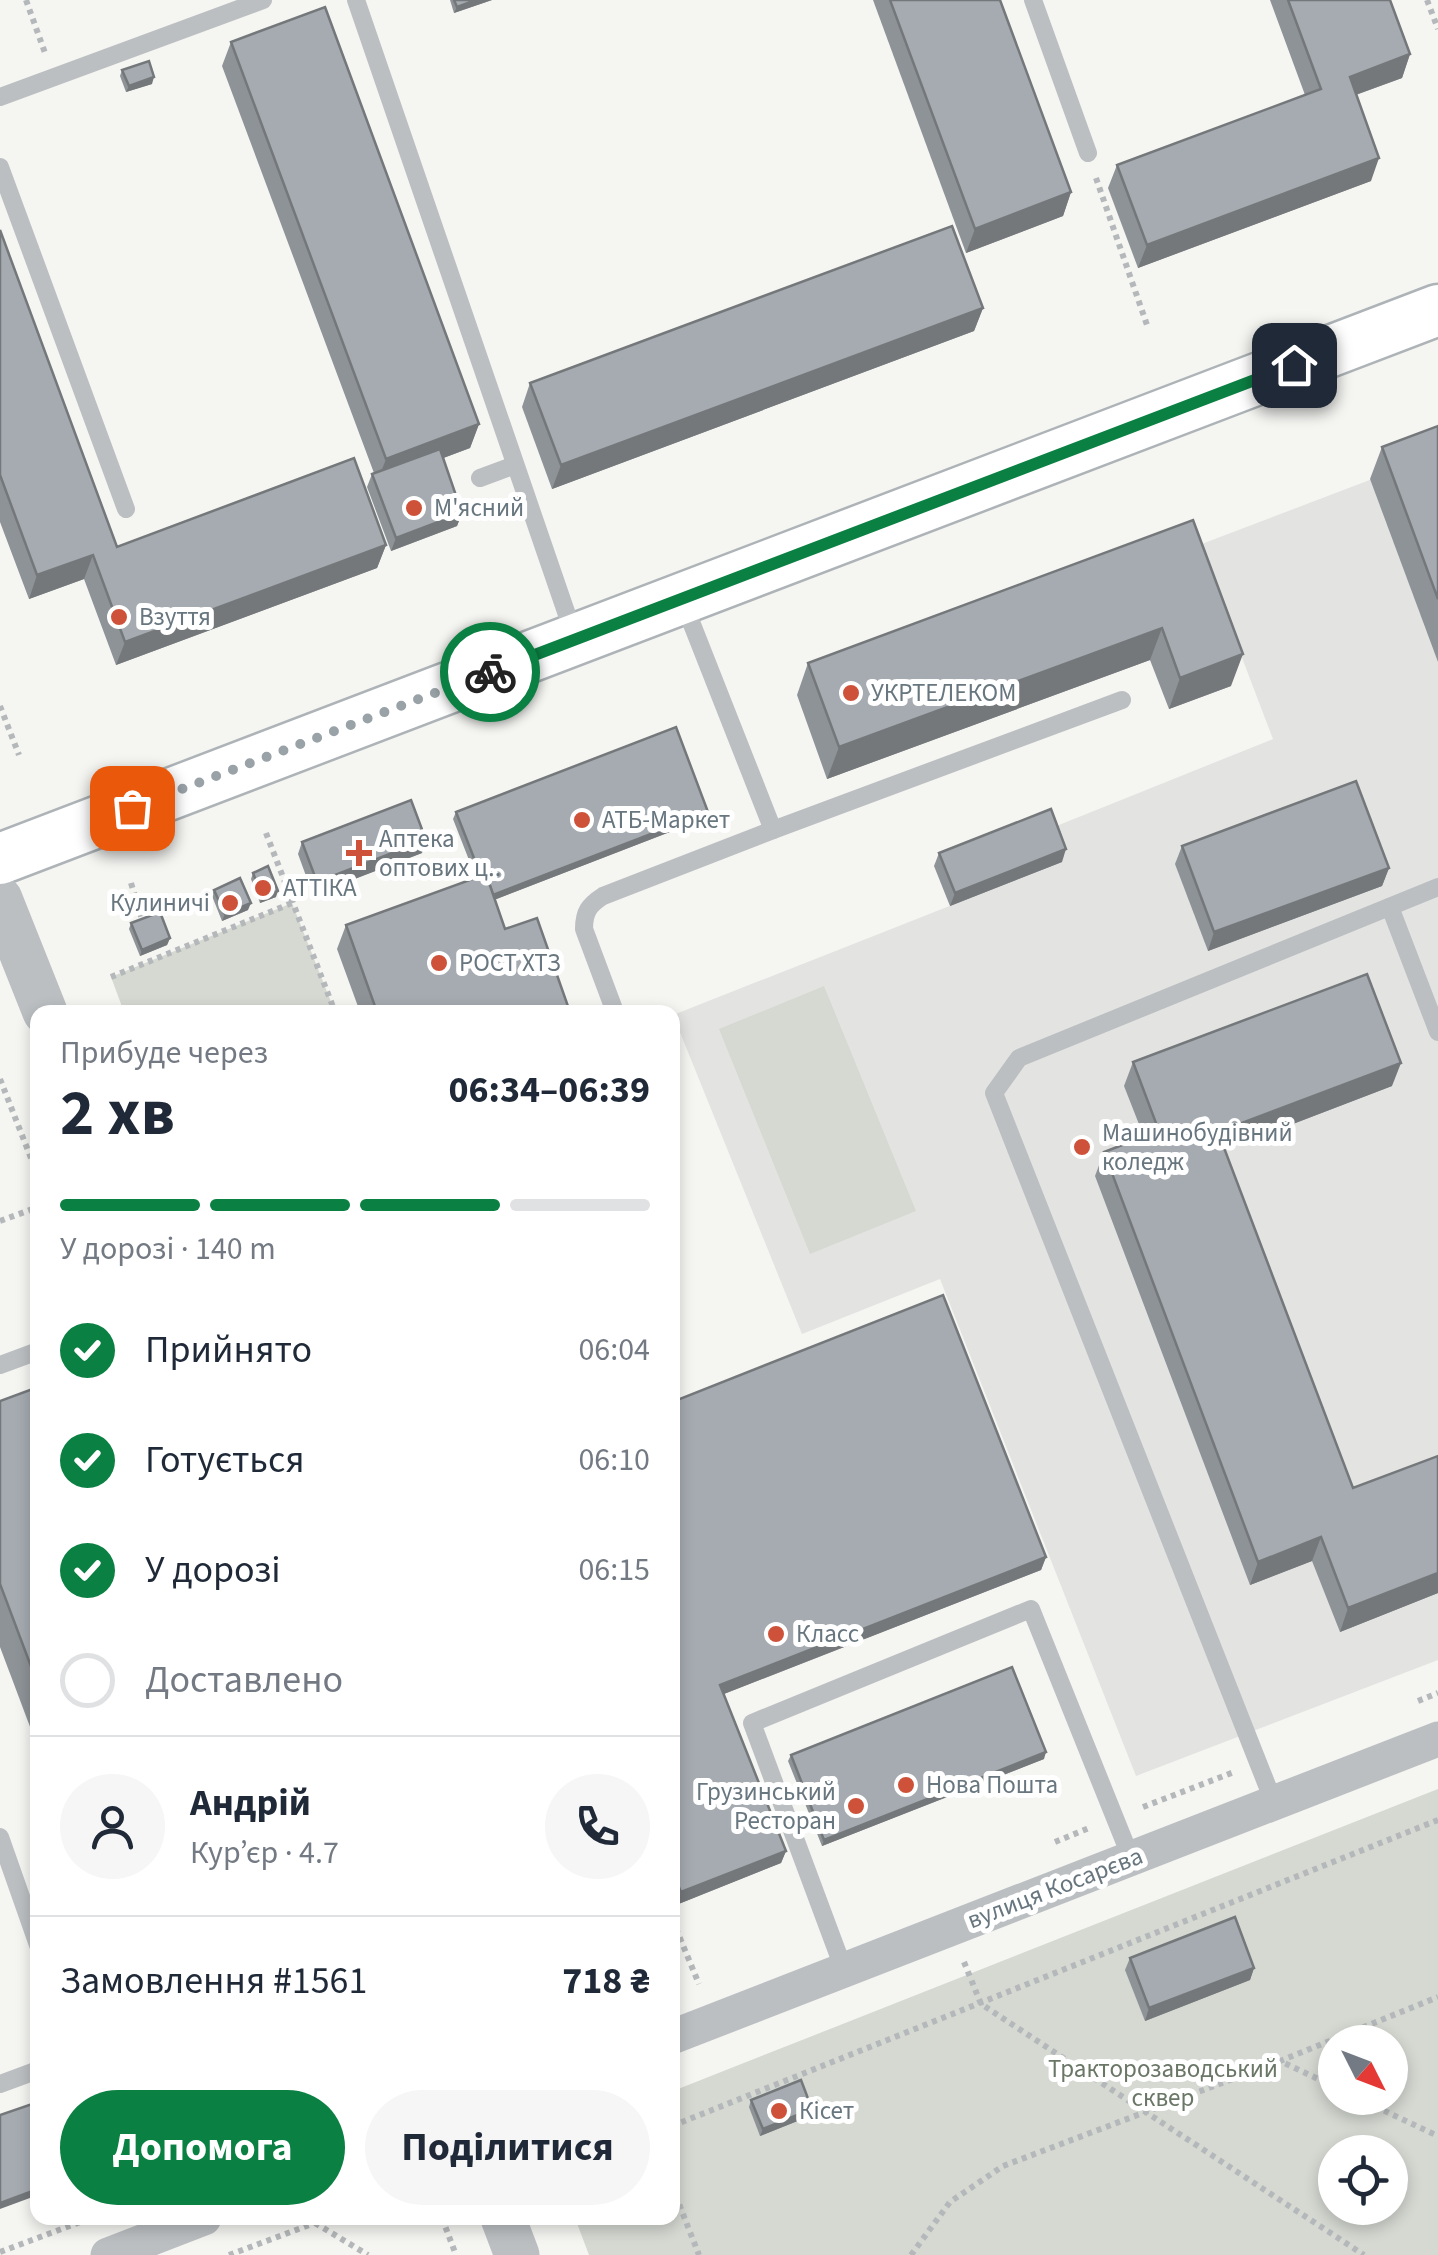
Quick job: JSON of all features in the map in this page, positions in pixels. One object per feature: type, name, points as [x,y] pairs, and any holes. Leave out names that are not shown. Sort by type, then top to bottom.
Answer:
[{"type":"main road","points":[[0,859],[1438,310]]},
{"type":"street","points":[[0,899],[41,1005]]},
{"type":"street","name":"вулиця Косарєва","points":[[680,2033],[1438,1740]]},
{"type":"street","points":[[108,2255],[186,2225]]},
{"type":"street","points":[[506,2225],[517,2255]]},
{"type":"lane","points":[[0,97],[264,0]]},
{"type":"lane","points":[[356,0],[575,639]]},
{"type":"lane","points":[[1033,0],[1088,153]]},
{"type":"lane","points":[[0,167],[126,509]]},
{"type":"lane","points":[[480,478],[515,465]]},
{"type":"lane","points":[[682,598],[773,830]]},
{"type":"lane","points":[[612,1005],[584,929],[589,905],[603,896],[1122,700]]},
{"type":"lane","points":[[1274,1803],[994,1093],[1020,1058],[1438,887]]},
{"type":"lane","points":[[1390,907],[1438,1032]]},
{"type":"lane","points":[[0,1365],[30,1354]]},
{"type":"lane","points":[[844,1970],[752,1723],[1031,1608],[1131,1858]]},
{"type":"lane","points":[[0,1837],[30,1893]]},
{"type":"lane","points":[[0,2084],[30,2073]]},
{"type":"path","points":[[26,0],[54,77]]},
{"type":"path","points":[[1427,0],[1438,29]]},
{"type":"path","points":[[1088,153],[1148,325]]},
{"type":"path","points":[[0,706],[19,755]]},
{"type":"path","points":[[266,833],[330,1005]]},
{"type":"path","points":[[131,883],[144,924]]},
{"type":"path","points":[[111,977],[292,903]]},
{"type":"path","points":[[0,1078],[30,1155]]},
{"type":"path","points":[[0,1221],[30,1210]]},
{"type":"path","points":[[680,2123],[1438,1820]]},
{"type":"path","points":[[680,1938],[699,1984]]},
{"type":"path","points":[[910,2255],[950,2202],[1003,2166],[1438,1997]]},
{"type":"path","points":[[981,2004],[1364,2255]]},
{"type":"path","points":[[1280,2061],[1318,2079]]},
{"type":"path","points":[[1393,2115],[1438,2136]]},
{"type":"path","points":[[680,2206],[699,2255]]},
{"type":"path","points":[[0,2252],[73,2225]]},
{"type":"path","points":[[229,2255],[309,2225]]},
{"type":"path","points":[[317,2225],[368,2255]]},
{"type":"path","points":[[445,2225],[456,2255]]},
{"type":"shaded area","name":"Машинобудівний коледж","points":[[1438,454],[1438,1660],[1136,1776],[940,1279],[802,1334],[680,1032],[680,1012],[1061,862],[1049,829],[1273,739],[1199,545]]},
{"type":"green space","points":[[292,903],[332,1005],[121,1005],[111,977]]},
{"type":"green space","points":[[824,986],[916,1211],[810,1254],[719,1029]]},
{"type":"green space","name":"Тракторозаводський сквер","points":[[1438,1789],[1438,2255],[589,2255],[578,2225],[680,2225],[680,2088]]},
{"type":"building","points":[[454,0],[476,0],[457,7]]},
{"type":"building","points":[[890,0],[1000,0],[1071,192],[975,229]]},
{"type":"building","points":[[1288,0],[1390,0],[1410,54],[1350,77],[1379,158],[1147,245],[1117,165],[1321,89]]},
{"type":"building","points":[[325,7],[479,424],[386,459],[231,42]]},
{"type":"building","points":[[149,61],[154,77],[129,86],[122,70]]},
{"type":"building","points":[[952,226],[983,308],[561,465],[530,383]]},
{"type":"building","points":[[0,230],[117,547],[354,458],[386,545],[125,642],[93,555],[37,575],[0,475]]},
{"type":"building","points":[[1438,426],[1438,599],[1382,447]]},
{"type":"building","points":[[440,449],[462,513],[396,538],[372,474]]},
{"type":"building","points":[[1193,520],[1243,654],[1180,678],[1162,628],[839,747],[808,663]]},
{"type":"building","points":[[676,727],[708,812],[493,895],[486,874],[481,876],[456,812]]},
{"type":"building","points":[[1356,781],[1389,868],[1214,932],[1182,846]]},
{"type":"building","points":[[411,800],[426,840],[317,882],[302,842]]},
{"type":"building","points":[[1051,809],[1066,849],[955,893],[939,853]]},
{"type":"building","points":[[268,866],[278,891],[262,896],[253,873]]},
{"type":"building","name":"РОСТ ХТЗ","points":[[486,874],[505,929],[537,918],[568,1005],[375,1005],[346,925]]},
{"type":"building","points":[[240,878],[251,903],[225,914],[214,890]]},
{"type":"building","points":[[160,912],[170,938],[142,950],[131,923]]},
{"type":"building","points":[[1367,974],[1401,1063],[1218,1132],[1353,1488],[1438,1456],[1438,1573],[1348,1608],[1321,1537],[1258,1562],[1104,1152],[1159,1131],[1133,1062]]},
{"type":"building","name":"Класс","points":[[943,1295],[1046,1557],[720,1685],[786,1851],[681,1892],[680,1890],[680,1399]]},
{"type":"building","points":[[30,1390],[30,1664],[0,1584],[0,1401]]},
{"type":"building","points":[[1012,1667],[1046,1752],[824,1840],[791,1755]]},
{"type":"building","points":[[1235,1917],[1254,1968],[1149,2008],[1130,1958]]},
{"type":"building","name":"Кісет","points":[[801,2080],[812,2109],[763,2129],[751,2100]]},
{"type":"building","points":[[30,2105],[30,2192],[0,2203],[0,2115]]},
{"type":"way so far","points":[[132,808],[490,672]]},
{"type":"place","name":"М'ясний","points":[[414,508]]},
{"type":"place","name":"Взуття","points":[[119,617]]},
{"type":"place","name":"УКРТЕЛЕКОМ","points":[[851,693]]},
{"type":"place","name":"АТБ-Маркет","points":[[582,820]]},
{"type":"place","name":"Аптека оптових ц‥","points":[[359,853]]},
{"type":"place","name":"АТТІКА","points":[[263,888]]},
{"type":"place","name":"Кулиничі","points":[[230,903]]},
{"type":"place","name":"РОСТ ХТЗ","points":[[439,963]]},
{"type":"place","name":"Машинобудівний коледж","points":[[1082,1147]]},
{"type":"place","name":"Класс","points":[[776,1634]]},
{"type":"place","name":"Нова Пошта","points":[[906,1785]]},
{"type":"place","name":"Грузинський Ресторан","points":[[856,1806]]},
{"type":"place","name":"Кісет","points":[[779,2111]]},
{"type":"route","points":[[490,672],[1294,365]]}]
